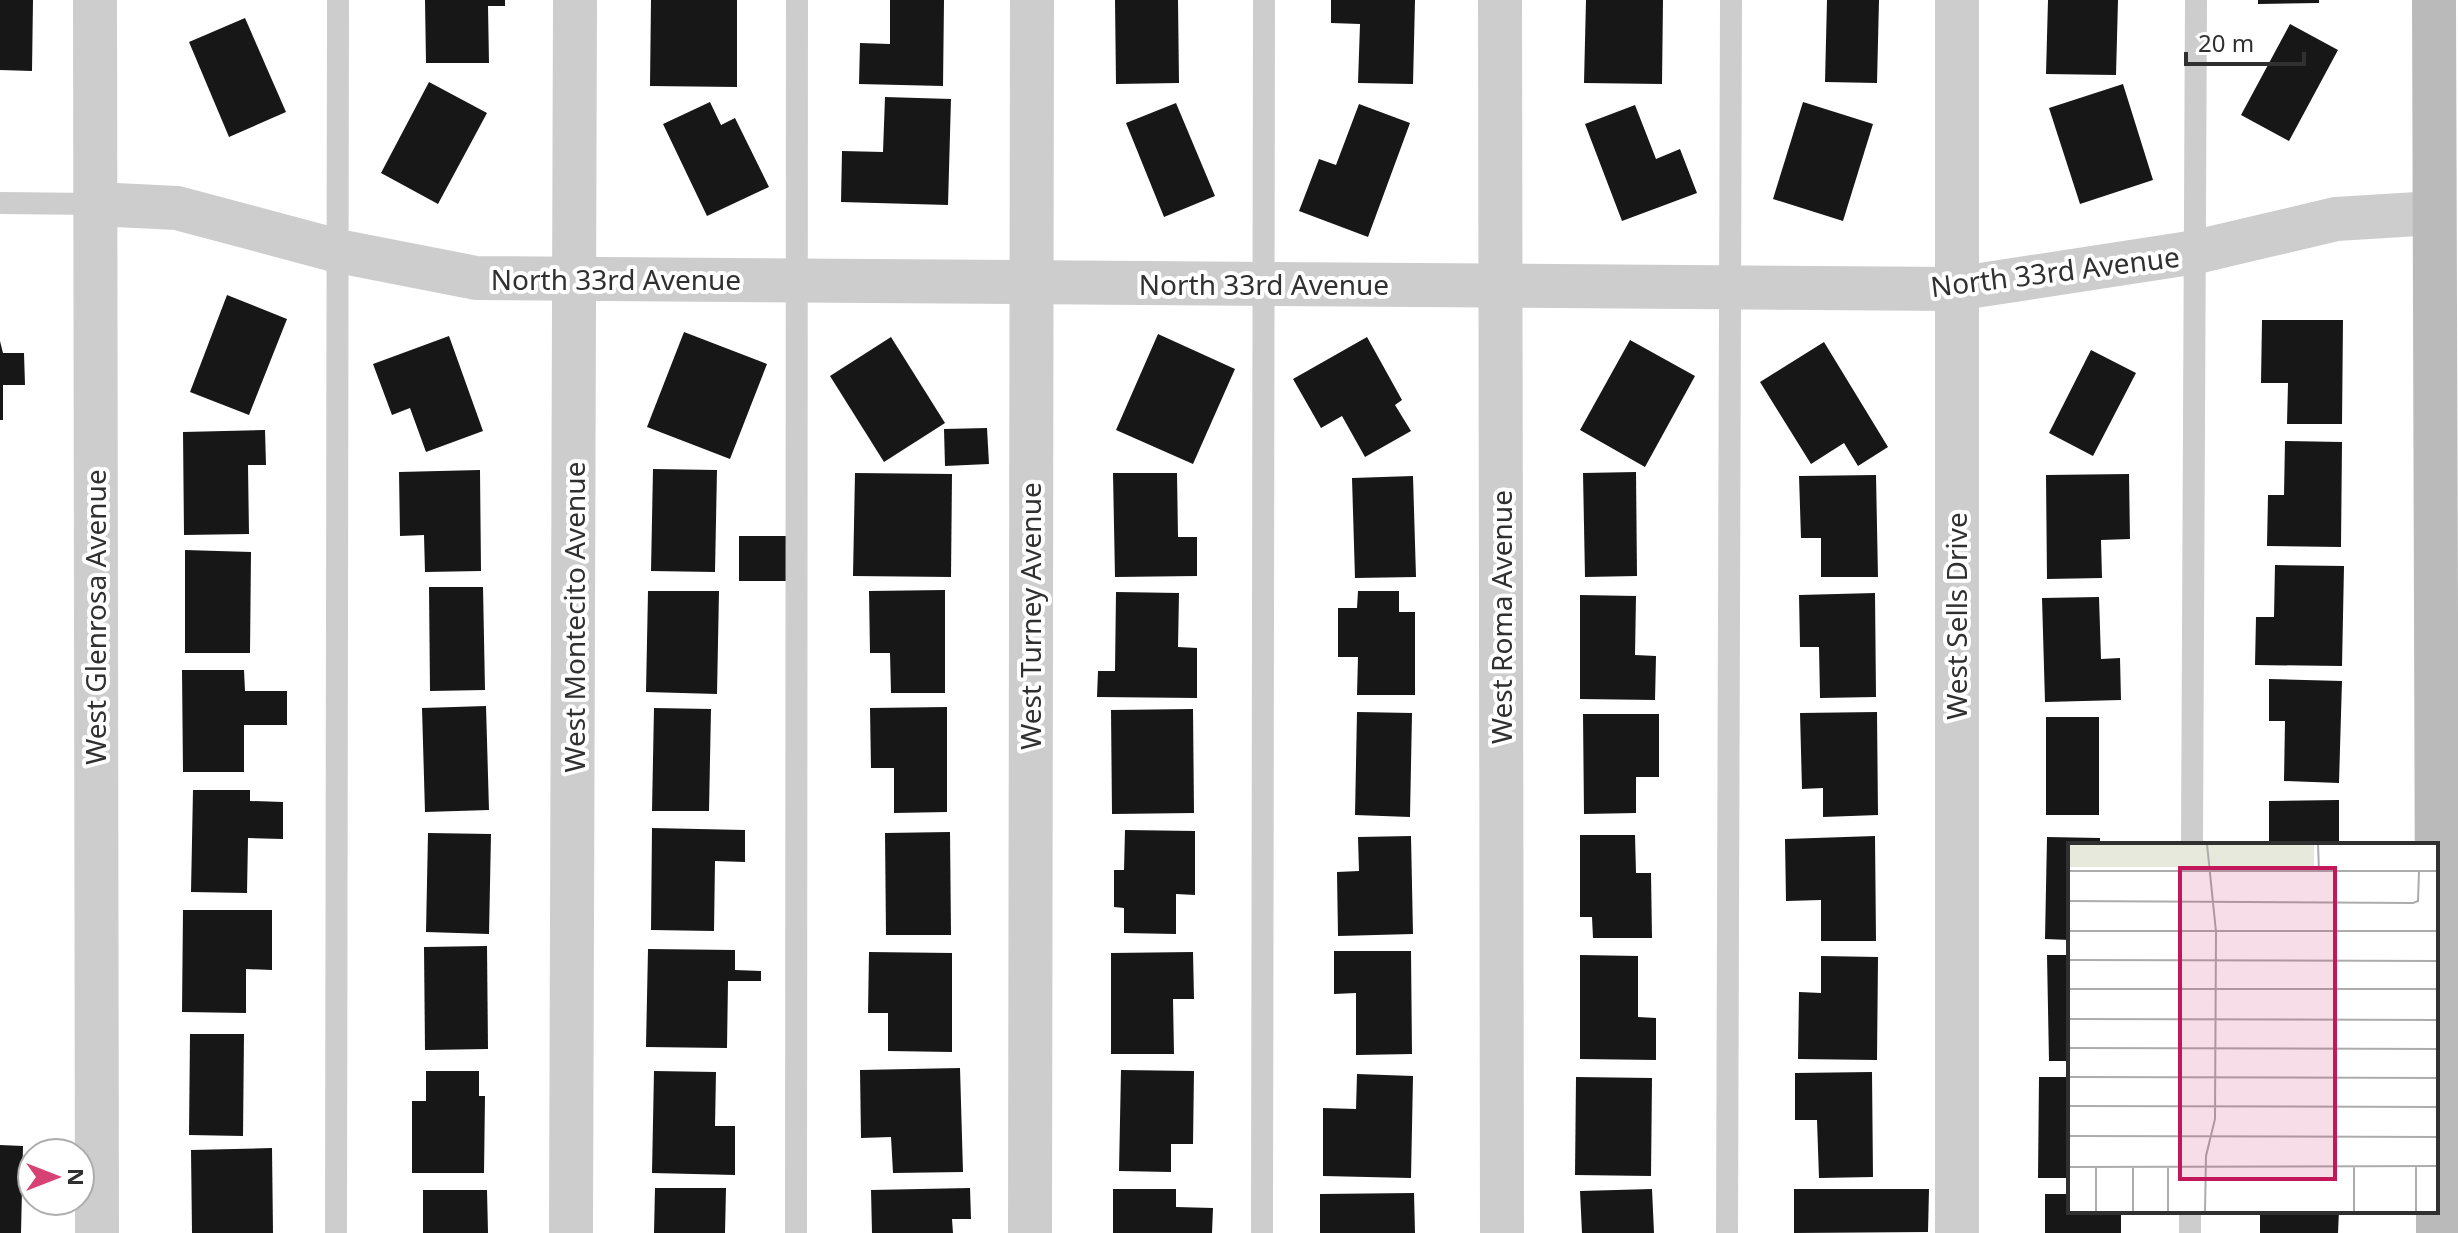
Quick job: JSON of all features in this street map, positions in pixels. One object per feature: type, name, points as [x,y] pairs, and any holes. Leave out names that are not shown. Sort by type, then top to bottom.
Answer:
[{"type":"street","name":"West Glenrosa Avenue","points":[[95,0],[97,1233]]},
{"type":"street","name":"West Montecito Avenue","points":[[571,1233],[575,0]]},
{"type":"street","name":"West Turney Avenue","points":[[1030,1233],[1032,0]]},
{"type":"street","name":"West Roma Avenue","points":[[1500,0],[1502,1233]]},
{"type":"street","name":"West Sells Drive","points":[[1957,0],[1957,1233]]},
{"type":"street","points":[[2434,0],[2446,213],[2448,1100],[2438,1233]]},
{"type":"street","name":"North 33rd Avenue","points":[[95,204],[177,208],[338,251],[476,278],[1955,289],[2196,252],[2336,219],[2446,213]]},
{"type":"lane","points":[[336,1233],[338,0]]},
{"type":"lane","points":[[796,1233],[797,0]]},
{"type":"lane","points":[[1262,1233],[1264,0]]},
{"type":"lane","points":[[1727,1233],[1731,0]]},
{"type":"lane","points":[[2192,843],[2196,0]]},
{"type":"lane","points":[[0,203],[95,204]]},
{"type":"building","points":[[0,0],[33,0],[32,71],[0,70]]},
{"type":"building","points":[[425,0],[505,0],[505,6],[488,6],[489,63],[426,63]]},
{"type":"building","points":[[651,0],[737,0],[737,87],[650,86]]},
{"type":"building","points":[[890,0],[944,0],[943,86],[859,84],[860,43],[890,44]]},
{"type":"building","points":[[1115,0],[1178,0],[1179,83],[1116,84]]},
{"type":"building","points":[[1331,0],[1415,0],[1413,84],[1358,83],[1360,24],[1331,23]]},
{"type":"building","points":[[1586,0],[1663,0],[1662,84],[1584,83]]},
{"type":"building","points":[[1827,0],[1879,0],[1877,83],[1825,82]]},
{"type":"building","points":[[2048,0],[2118,0],[2116,75],[2046,74]]},
{"type":"building","points":[[2258,0],[2319,0],[2319,3],[2258,4]]},
{"type":"building","points":[[245,18],[286,112],[229,137],[189,42]]},
{"type":"building","points":[[2290,24],[2338,50],[2289,141],[2241,115]]},
{"type":"building","points":[[429,82],[487,113],[438,204],[381,173]]},
{"type":"building","points":[[2123,84],[2153,180],[2080,204],[2049,108]]},
{"type":"building","points":[[885,97],[951,99],[948,205],[841,202],[842,151],[883,152]]},
{"type":"building","points":[[710,102],[721,125],[735,118],[769,187],[707,216],[663,124]]},
{"type":"building","points":[[1803,102],[1873,124],[1843,221],[1773,199]]},
{"type":"building","points":[[1176,103],[1215,196],[1164,217],[1126,123]]},
{"type":"building","points":[[1359,104],[1410,123],[1368,237],[1299,211],[1319,159],[1336,165]]},
{"type":"building","points":[[1635,105],[1656,159],[1680,149],[1697,193],[1622,221],[1585,124]]},
{"type":"building","points":[[227,295],[287,319],[249,415],[190,392]]},
{"type":"building","points":[[2262,320],[2343,320],[2342,424],[2287,424],[2288,383],[2261,383]]},
{"type":"building","points":[[684,332],[767,364],[730,459],[647,427]]},
{"type":"building","points":[[1158,334],[1235,369],[1193,464],[1116,430]]},
{"type":"building","points":[[449,336],[483,431],[426,452],[410,408],[392,415],[373,364]]},
{"type":"building","points":[[891,337],[945,423],[884,462],[830,376]]},
{"type":"building","points":[[1367,337],[1402,400],[1395,405],[1411,431],[1365,457],[1342,416],[1321,428],[1293,379]]},
{"type":"building","points":[[1630,340],[1695,376],[1645,467],[1580,430]]},
{"type":"building","points":[[0,341],[3,353],[24,353],[25,385],[3,385],[3,420],[0,420]]},
{"type":"building","points":[[1824,342],[1888,447],[1858,466],[1844,443],[1811,464],[1760,382]]},
{"type":"building","points":[[2091,350],[2136,373],[2093,456],[2049,433]]},
{"type":"building","points":[[987,428],[989,464],[945,466],[944,429]]},
{"type":"building","points":[[265,430],[266,465],[248,465],[249,534],[184,535],[183,432]]},
{"type":"building","points":[[2285,441],[2342,442],[2341,547],[2267,546],[2268,495],[2284,495]]},
{"type":"building","points":[[653,469],[717,470],[715,572],[651,571]]},
{"type":"building","points":[[480,470],[481,571],[425,572],[424,535],[400,536],[399,472]]},
{"type":"building","points":[[1636,472],[1637,576],[1585,577],[1583,473]]},
{"type":"building","points":[[855,473],[952,474],[951,577],[853,576]]},
{"type":"building","points":[[1113,473],[1177,473],[1178,537],[1197,537],[1197,576],[1115,577]]},
{"type":"building","points":[[2129,474],[2130,539],[2101,540],[2102,578],[2047,579],[2046,475]]},
{"type":"building","points":[[1876,475],[1878,577],[1821,577],[1821,538],[1801,538],[1799,476]]},
{"type":"building","points":[[1413,476],[1416,577],[1355,578],[1352,478]]},
{"type":"building","points":[[739,536],[787,536],[787,581],[739,581]]},
{"type":"building","points":[[185,550],[251,552],[250,653],[185,653]]},
{"type":"building","points":[[2275,565],[2344,566],[2342,666],[2255,665],[2256,617],[2274,617]]},
{"type":"building","points":[[429,587],[483,587],[485,690],[430,691]]},
{"type":"building","points":[[945,590],[945,693],[891,693],[890,653],[870,653],[869,591]]},
{"type":"building","points":[[648,591],[719,591],[717,694],[646,692]]},
{"type":"building","points":[[1358,591],[1399,591],[1399,612],[1415,612],[1415,695],[1357,695],[1358,657],[1338,657],[1338,608],[1357,608]]},
{"type":"building","points":[[1116,592],[1179,593],[1178,647],[1197,648],[1197,698],[1097,697],[1098,671],[1115,671]]},
{"type":"building","points":[[1875,593],[1876,697],[1820,698],[1819,647],[1800,647],[1799,595]]},
{"type":"building","points":[[1580,595],[1636,596],[1635,655],[1656,656],[1655,700],[1580,699]]},
{"type":"building","points":[[2099,597],[2101,659],[2120,658],[2121,700],[2045,702],[2042,598]]},
{"type":"building","points":[[182,670],[244,670],[245,691],[287,691],[287,725],[244,725],[244,772],[183,772]]},
{"type":"building","points":[[2269,679],[2342,681],[2339,783],[2284,781],[2285,721],[2269,721]]},
{"type":"building","points":[[486,706],[489,810],[425,812],[422,708]]},
{"type":"building","points":[[947,707],[947,812],[894,813],[894,768],[871,768],[870,708]]},
{"type":"building","points":[[654,708],[711,709],[709,811],[652,811]]},
{"type":"building","points":[[1193,709],[1194,813],[1112,814],[1111,710]]},
{"type":"building","points":[[1357,712],[1412,713],[1410,817],[1355,815]]},
{"type":"building","points":[[1877,712],[1878,815],[1823,817],[1823,788],[1802,789],[1800,713]]},
{"type":"building","points":[[1583,714],[1659,714],[1659,777],[1636,777],[1636,813],[1584,814]]},
{"type":"building","points":[[2046,717],[2099,717],[2099,815],[2046,815]]},
{"type":"building","points":[[193,790],[250,790],[250,801],[283,802],[283,839],[248,838],[247,893],[191,892]]},
{"type":"building","points":[[2339,800],[2339,843],[2269,843],[2269,801]]},
{"type":"building","points":[[652,828],[745,830],[745,862],[715,861],[714,931],[651,930]]},
{"type":"building","points":[[1125,830],[1195,831],[1195,895],[1176,894],[1176,934],[1124,933],[1124,908],[1114,907],[1114,870],[1124,870]]},
{"type":"building","points":[[950,832],[951,935],[886,935],[885,833]]},
{"type":"building","points":[[428,833],[491,834],[489,934],[426,932]]},
{"type":"building","points":[[1580,835],[1635,835],[1636,873],[1651,873],[1652,938],[1593,938],[1592,917],[1580,917]]},
{"type":"building","points":[[1411,836],[1413,934],[1338,936],[1337,872],[1359,871],[1358,837]]},
{"type":"building","points":[[1875,836],[1876,941],[1821,941],[1821,900],[1786,901],[1785,839]]},
{"type":"building","points":[[2047,837],[2100,838],[2100,843],[2068,843],[2068,940],[2045,939]]},
{"type":"building","points":[[183,910],[272,910],[272,970],[246,969],[246,1013],[182,1012]]},
{"type":"building","points":[[487,946],[488,1049],[425,1050],[424,947]]},
{"type":"building","points":[[648,949],[735,950],[735,970],[761,971],[761,981],[728,981],[727,1048],[646,1047]]},
{"type":"building","points":[[1334,951],[1411,951],[1412,1054],[1356,1055],[1356,993],[1334,994]]},
{"type":"building","points":[[869,952],[952,953],[952,1052],[888,1051],[888,1013],[868,1013]]},
{"type":"building","points":[[1193,952],[1194,999],[1173,999],[1174,1054],[1111,1054],[1111,953]]},
{"type":"building","points":[[1580,955],[1638,956],[1638,1017],[1656,1018],[1656,1060],[1580,1059]]},
{"type":"building","points":[[2047,955],[2068,955],[2068,1061],[2049,1061]]},
{"type":"building","points":[[1821,956],[1878,957],[1877,1060],[1798,1059],[1799,992],[1821,993]]},
{"type":"building","points":[[190,1034],[244,1034],[243,1136],[189,1135]]},
{"type":"building","points":[[960,1068],[963,1172],[893,1173],[891,1137],[861,1138],[860,1070]]},
{"type":"building","points":[[1121,1070],[1194,1071],[1193,1144],[1171,1144],[1171,1172],[1119,1171]]},
{"type":"building","points":[[426,1071],[479,1071],[479,1096],[485,1096],[484,1173],[412,1173],[412,1101],[426,1101]]},
{"type":"building","points":[[654,1071],[716,1072],[715,1126],[735,1126],[735,1175],[652,1173]]},
{"type":"building","points":[[1872,1072],[1873,1177],[1819,1178],[1817,1120],[1795,1120],[1795,1073]]},
{"type":"building","points":[[1357,1074],[1413,1076],[1411,1178],[1323,1176],[1323,1108],[1356,1109]]},
{"type":"building","points":[[1576,1077],[1652,1078],[1651,1176],[1575,1175]]},
{"type":"building","points":[[2039,1077],[2068,1077],[2068,1178],[2038,1178]]},
{"type":"building","points":[[0,1145],[16,1146],[16,1217],[21,1217],[21,1233],[0,1233]]},
{"type":"building","points":[[272,1148],[273,1233],[192,1233],[191,1150]]},
{"type":"building","points":[[655,1188],[726,1188],[725,1233],[654,1233]]},
{"type":"building","points":[[970,1188],[971,1219],[952,1219],[953,1233],[872,1233],[871,1190]]},
{"type":"building","points":[[1113,1189],[1176,1189],[1176,1207],[1213,1208],[1212,1233],[1113,1233]]},
{"type":"building","points":[[1652,1189],[1654,1233],[1582,1233],[1580,1191]]},
{"type":"building","points":[[1794,1189],[1929,1189],[1928,1232],[1794,1233]]},
{"type":"building","points":[[423,1190],[487,1190],[488,1233],[423,1233]]},
{"type":"building","points":[[1414,1193],[1415,1233],[1320,1233],[1320,1194]]},
{"type":"building","points":[[2045,1194],[2068,1194],[2068,1213],[2121,1213],[2121,1233],[2045,1233]]},
{"type":"building","points":[[2260,1213],[2339,1213],[2338,1233],[2260,1233]]}]
